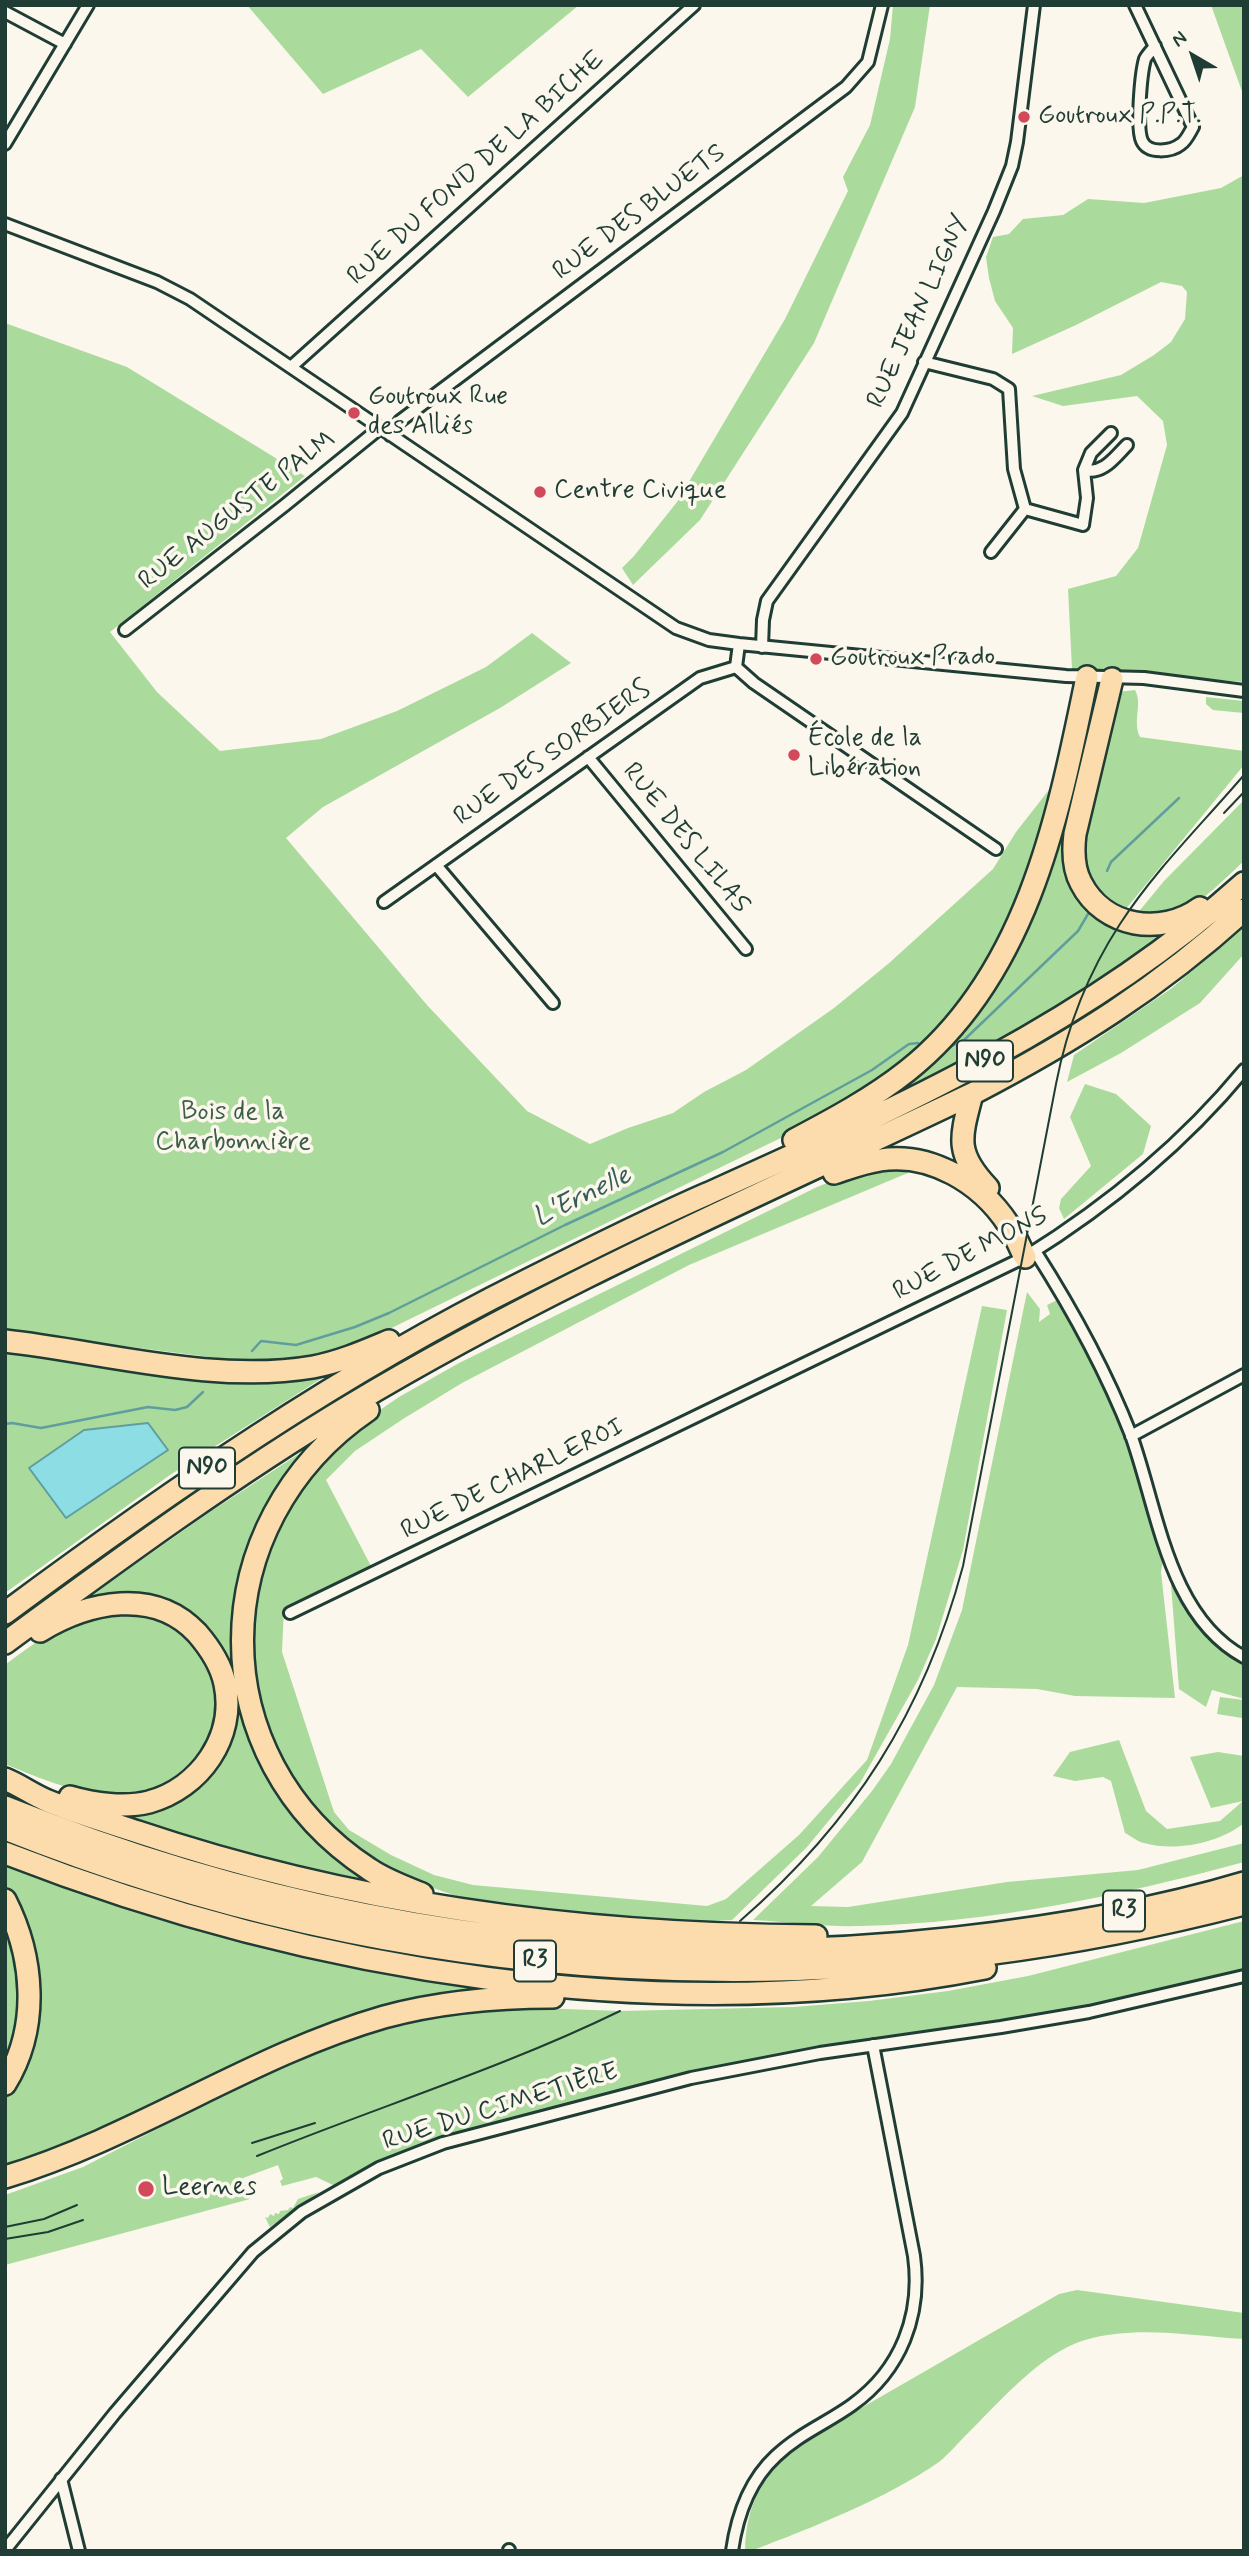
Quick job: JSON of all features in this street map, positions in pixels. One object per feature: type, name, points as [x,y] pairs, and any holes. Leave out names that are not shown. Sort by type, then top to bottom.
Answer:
[{"type":"highway","points":[[704,1195],[727,1176],[879,1091],[909,1069],[967,1009],[990,976],[1030,898],[1055,821],[1087,677]]},
{"type":"highway","points":[[1112,678],[1075,834],[1074,858],[1080,883],[1088,894],[1113,915],[1144,926],[1157,926],[1182,919],[1215,897],[1242,884]]},
{"type":"highway","name":"N90","points":[[5,1612],[193,1477],[318,1396],[419,1336],[704,1195],[782,1161],[950,1079],[1030,1037],[1117,982],[1184,933],[1242,884]]},
{"type":"highway","name":"N90","points":[[5,1643],[138,1546],[270,1456],[417,1367],[496,1323],[972,1094],[1041,1058],[1130,1002],[1198,951],[1244,910]]},
{"type":"highway","points":[[972,1094],[963,1127],[962,1149],[971,1170],[1001,1200],[1030,1254]]},
{"type":"highway","points":[[794,1180],[821,1178],[882,1159],[910,1159],[932,1164],[975,1187],[1030,1254]]},
{"type":"highway","points":[[5,1341],[193,1368],[271,1371],[315,1367],[397,1338],[419,1336]]},
{"type":"highway","points":[[417,1367],[387,1397],[329,1438],[304,1465],[286,1491],[258,1546],[250,1577],[244,1607],[244,1672],[261,1739],[294,1798],[317,1826],[340,1848],[370,1870],[456,1908]]},
{"type":"highway","points":[[5,1649],[84,1609],[138,1603],[169,1612],[187,1623],[219,1664],[226,1686],[226,1714],[213,1757],[198,1775],[177,1791],[149,1802],[120,1805],[85,1801],[8,1780]]},
{"type":"highway","points":[[8,1780],[47,1801],[179,1846],[271,1872],[398,1899],[456,1908],[636,1929],[712,1933],[842,1936],[973,1926],[1002,1933]]},
{"type":"highway","name":"R3","points":[[5,1807],[171,1867],[362,1915],[461,1931],[574,1944],[661,1950],[839,1949],[1002,1933],[1145,1907],[1244,1883]]},
{"type":"highway","name":"R3","points":[[5,1829],[164,1886],[262,1914],[362,1936],[562,1964],[663,1971],[840,1969],[922,1963],[1081,1941],[1244,1905]]},
{"type":"highway","points":[[5,1853],[157,1907],[258,1934],[352,1955],[507,1981],[667,1993],[779,1992],[931,1978],[1030,1959],[1081,1941]]},
{"type":"highway","points":[[5,1900],[27,1955],[30,1992],[26,2040],[5,2084]]},
{"type":"highway","points":[[5,2177],[58,2160],[294,2050],[383,2018],[430,2007],[517,1997],[638,1998],[667,1993]]},
{"type":"street","points":[[5,144],[88,5]]},
{"type":"street","name":"RUE DU FOND DE LA BICHE","points":[[290,367],[694,5]]},
{"type":"street","name":"RUE DES BLUETS","points":[[390,435],[400,421],[846,88],[868,62],[882,5]]},
{"type":"street","name":"RUE JEAN LIGNY","points":[[762,647],[767,601],[902,413],[994,211],[1012,166],[1034,5]]},
{"type":"street","points":[[1135,5],[1155,46],[1193,127],[1182,144],[1169,150],[1156,150],[1146,146],[1141,140],[1139,109],[1146,58],[1155,46]]},
{"type":"street","points":[[5,12],[65,44]]},
{"type":"street","points":[[5,121],[16,127]]},
{"type":"street","points":[[5,224],[157,282],[190,299],[676,628],[709,640],[762,647],[1087,677],[1144,678],[1244,691]]},
{"type":"street","points":[[924,362],[993,379],[1009,389],[1014,469],[1025,509]]},
{"type":"street","name":"RUE AUGUSTE PALM","points":[[125,630],[380,428]]},
{"type":"street","points":[[1025,509],[1083,525],[1087,498],[1084,470],[1091,453],[1111,433]]},
{"type":"street","points":[[1084,470],[1091,472],[1104,467],[1127,445]]},
{"type":"street","points":[[991,552],[1025,509]]},
{"type":"street","points":[[739,644],[736,667],[754,683],[996,849]]},
{"type":"street","name":"RUE DES SORBIERS","points":[[384,902],[700,678],[736,667]]},
{"type":"street","name":"RUE DES LILAS","points":[[589,757],[746,949]]},
{"type":"street","points":[[436,865],[552,1003]]},
{"type":"street","name":"RUE DE MONS","points":[[757,1387],[1030,1254],[1099,1206],[1168,1152],[1244,1070]]},
{"type":"street","points":[[1030,1254],[1078,1321],[1131,1436],[1172,1570],[1196,1616],[1215,1637],[1244,1657]]},
{"type":"street","points":[[1131,1436],[1244,1375]]},
{"type":"street","name":"RUE DE CHARLEROI","points":[[290,1613],[757,1387]]},
{"type":"street","name":"RUE DU CIMETIÈRE","points":[[7,2549],[61,2479],[253,2252],[302,2212],[350,2182],[408,2155],[443,2143],[691,2078],[873,2045],[1102,2009],[1244,1976]]},
{"type":"street","points":[[732,2551],[743,2506],[765,2468],[789,2444],[850,2406],[882,2378],[904,2342],[914,2312],[914,2256],[873,2045]]},
{"type":"street","points":[[61,2479],[79,2551]]},
{"type":"green space","points":[[247,5],[579,5],[468,97],[421,49],[323,94]]},
{"type":"green space","points":[[893,5],[930,5],[915,107],[814,343],[700,520],[633,585],[622,568],[677,502],[785,319],[848,191],[843,177],[870,125],[890,39]]},
{"type":"green space","points":[[1211,5],[1244,5],[1244,97]]},
{"type":"green space","points":[[1244,175],[1244,682],[1072,669],[1068,589],[1116,576],[1138,548],[1167,445],[1163,421],[1137,396],[1063,406],[1032,396],[1121,375],[1154,355],[1171,342],[1185,319],[1187,292],[1182,286],[1161,282],[1012,354],[1013,328],[995,301],[986,257],[993,237],[1009,234],[1023,219],[1063,215],[1088,199],[1144,203],[1221,188]]},
{"type":"green space","name":"Bois de la Charbonnière","points":[[5,323],[127,367],[305,476],[110,632],[157,692],[220,751],[321,739],[397,711],[486,667],[532,633],[571,663],[500,708],[323,807],[286,838],[427,1005],[527,1111],[590,1144],[673,1113],[704,1092],[746,1070],[834,1008],[888,964],[993,869],[1016,832],[1052,786],[1016,906],[973,986],[935,1033],[890,1072],[795,1131],[369,1339],[323,1356],[283,1361],[233,1360],[5,1331]]},
{"type":"green space","points":[[1093,687],[1100,689],[1074,813],[1082,894],[1173,928],[1070,1000],[1014,1033],[863,1110],[989,989]]},
{"type":"green space","points":[[1135,690],[1140,737],[1244,751],[1244,765],[1125,910],[1113,905],[1092,885],[1085,867],[1083,832],[1118,692]]},
{"type":"green space","points":[[1206,697],[1244,701],[1244,713],[1213,710],[1206,704]]},
{"type":"green space","points":[[1244,800],[1244,861],[1208,894],[1187,908],[1165,915],[1136,915],[1164,881]]},
{"type":"green space","points":[[1244,927],[1244,954],[1200,1003],[1121,1053],[1067,1082],[1074,1055],[1172,988]]},
{"type":"green space","points":[[1085,1084],[1116,1094],[1151,1126],[1143,1154],[1064,1219],[1059,1208],[1061,1199],[1091,1166],[1070,1117]]},
{"type":"green space","points":[[922,1167],[689,1265],[462,1383],[355,1451],[326,1480],[371,1566],[284,1607],[282,1652],[334,1812],[349,1830],[391,1855],[434,1875],[473,1885],[707,1906],[726,1899],[799,1835],[867,1760],[908,1645],[982,1306],[1007,1310],[963,1550],[936,1639],[918,1680],[860,1783],[807,1847],[732,1920],[695,1922],[605,1916],[468,1900],[401,1877],[373,1860],[312,1807],[294,1784],[263,1719],[252,1650],[258,1578],[274,1531],[296,1491],[358,1425],[399,1397],[459,1363],[817,1187],[855,1172]]},
{"type":"green space","points":[[1027,1292],[1040,1309],[1039,1322],[1050,1314],[1047,1305],[1059,1299],[1076,1330],[1119,1426],[1143,1492],[1163,1560],[1161,1572],[1175,1698],[1075,1696],[1037,1689],[957,1687],[862,1862],[811,1906],[848,1907],[1007,1882],[1138,1870],[1244,1843],[1244,1862],[1150,1886],[1054,1906],[957,1920],[847,1926],[753,1920],[818,1857],[872,1791],[891,1764],[934,1685],[962,1610]]},
{"type":"green space","points":[[5,1347],[338,1368],[170,1475],[5,1593]]},
{"type":"green space","points":[[320,1440],[238,1611],[271,1771],[395,1889],[262,1861],[99,1809],[164,1803],[231,1722],[197,1623],[77,1605],[207,1514]]},
{"type":"green space","points":[[1171,1584],[1209,1638],[1244,1665],[1244,1699],[1212,1690],[1206,1707],[1179,1689]]},
{"type":"green space","points":[[133,1611],[174,1624],[207,1659],[217,1701],[209,1742],[199,1761],[184,1776],[167,1787],[126,1795],[73,1789],[5,1764],[5,1665],[44,1637],[65,1626],[88,1617]]},
{"type":"green space","points":[[1220,1697],[1244,1700],[1242,1718],[1217,1714]]},
{"type":"green space","points":[[1119,1740],[1146,1811],[1167,1829],[1220,1821],[1243,1801],[1211,1808],[1190,1757],[1218,1752],[1244,1756],[1244,1823],[1222,1836],[1197,1844],[1156,1846],[1125,1833],[1111,1781],[1103,1777],[1075,1781],[1053,1776],[1070,1752]]},
{"type":"green space","points":[[5,1862],[515,1989],[468,1994],[5,2171],[5,2090],[23,2060],[17,1910],[5,1890]]},
{"type":"green space","points":[[5,1919],[22,1992],[13,2046],[5,2062]]},
{"type":"green space","points":[[1244,1921],[1244,1971],[1064,2012],[807,2050],[668,2078],[444,2138],[408,2151],[338,2184],[333,2185],[316,2177],[282,2186],[280,2181],[283,2179],[278,2165],[243,2178],[250,2199],[5,2265],[5,2195],[83,2167],[302,2055],[429,2014],[538,2008],[620,2011],[793,2007],[869,2001],[948,1991],[1028,1976]]},
{"type":"green space","points":[[319,2192],[270,2227],[265,2217],[293,2208],[298,2199]]},
{"type":"green space","points":[[1077,2290],[1244,2313],[1244,2339],[1144,2332],[1104,2336],[1068,2347],[1020,2381],[946,2456],[918,2476],[848,2512],[751,2551],[745,2551],[749,2518],[759,2492],[766,2480],[797,2445],[1059,2294]]},
{"type":"water","points":[[148,1423],[168,1450],[66,1518],[29,1468],[84,1430]]},
{"type":"waterway","name":"L'Ernelle","points":[[1107,871],[1111,862],[1179,798]]},
{"type":"waterway","name":"L'Ernelle","points":[[951,1046],[964,1040],[1078,931],[1088,914]]},
{"type":"waterway","name":"L'Ernelle","points":[[252,1351],[261,1341],[296,1345],[355,1327],[389,1313],[565,1225],[723,1152],[872,1070],[909,1044],[918,1043]]},
{"type":"waterway","name":"L'Ernelle","points":[[5,1424],[41,1428],[148,1407],[175,1410],[187,1407],[203,1392]]},
{"type":"tram line","points":[[740,1921],[781,1883],[850,1804],[880,1761],[928,1669],[963,1566],[1056,1084],[1080,1001],[1098,962],[1134,904],[1244,775]]},
{"type":"tram line","points":[[1224,813],[1244,792]]},
{"type":"tram line","points":[[257,2156],[531,2051],[620,2011]]},
{"type":"tram line","points":[[252,2143],[315,2123]]},
{"type":"tram line","points":[[5,2227],[44,2219],[77,2205]]},
{"type":"tram line","points":[[5,2239],[48,2232],[83,2220]]},
{"type":"place","name":"Goutroux P.P.T.","points":[[1024,117]]},
{"type":"place","name":"Goutroux Rue des Alliés","points":[[354,413]]},
{"type":"place","name":"Centre Civique","points":[[540,492]]},
{"type":"place","name":"Goutroux Prado","points":[[816,659]]},
{"type":"place","name":"École de la Libération","points":[[794,755]]},
{"type":"place","name":"Leernes","points":[[146,2189]]}]
